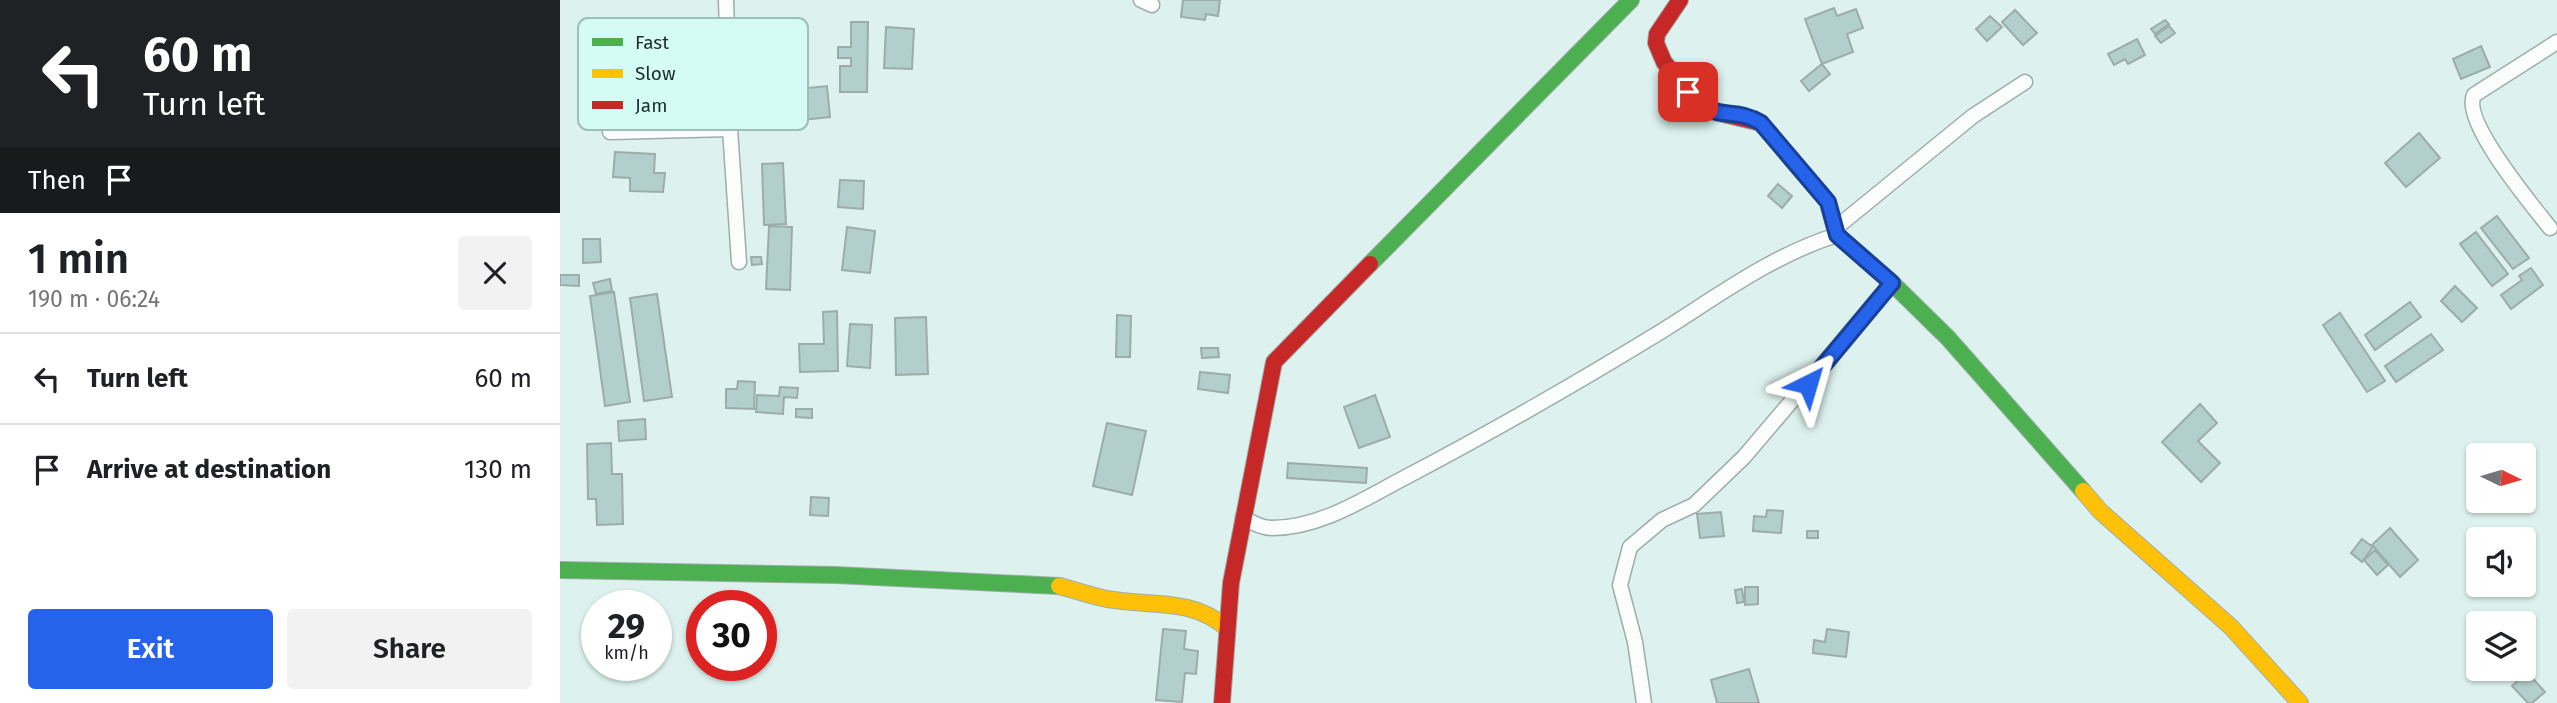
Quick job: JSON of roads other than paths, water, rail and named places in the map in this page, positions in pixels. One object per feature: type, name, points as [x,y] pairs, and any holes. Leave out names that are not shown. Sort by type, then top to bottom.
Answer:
[{"type":"street","points":[[726,0],[727,18]]},
{"type":"street","points":[[1222,703],[1231,583],[1274,362],[1631,0]]},
{"type":"street","points":[[1680,0],[1661,20],[1657,30],[1657,51],[1664,63],[1707,110],[1753,118],[1761,123],[1828,202],[1837,231],[1948,338],[2100,511],[2231,627],[2300,703]]},
{"type":"street","points":[[2550,228],[2490,148],[2471,104],[2474,95],[2557,41]]},
{"type":"street","points":[[1243,517],[1263,527],[1272,528],[1303,523],[1346,508],[1437,460],[1654,336],[1771,264],[1837,231],[1973,116],[2025,82]]},
{"type":"street","points":[[610,132],[690,130]]},
{"type":"street","points":[[730,130],[739,262]]},
{"type":"street","points":[[1644,703],[1635,642],[1620,585],[1630,547],[1662,520],[1694,505],[1744,457],[1892,283]]},
{"type":"street","points":[[560,570],[836,575],[1059,586],[1106,599],[1194,608],[1209,613],[1227,628]]}]
